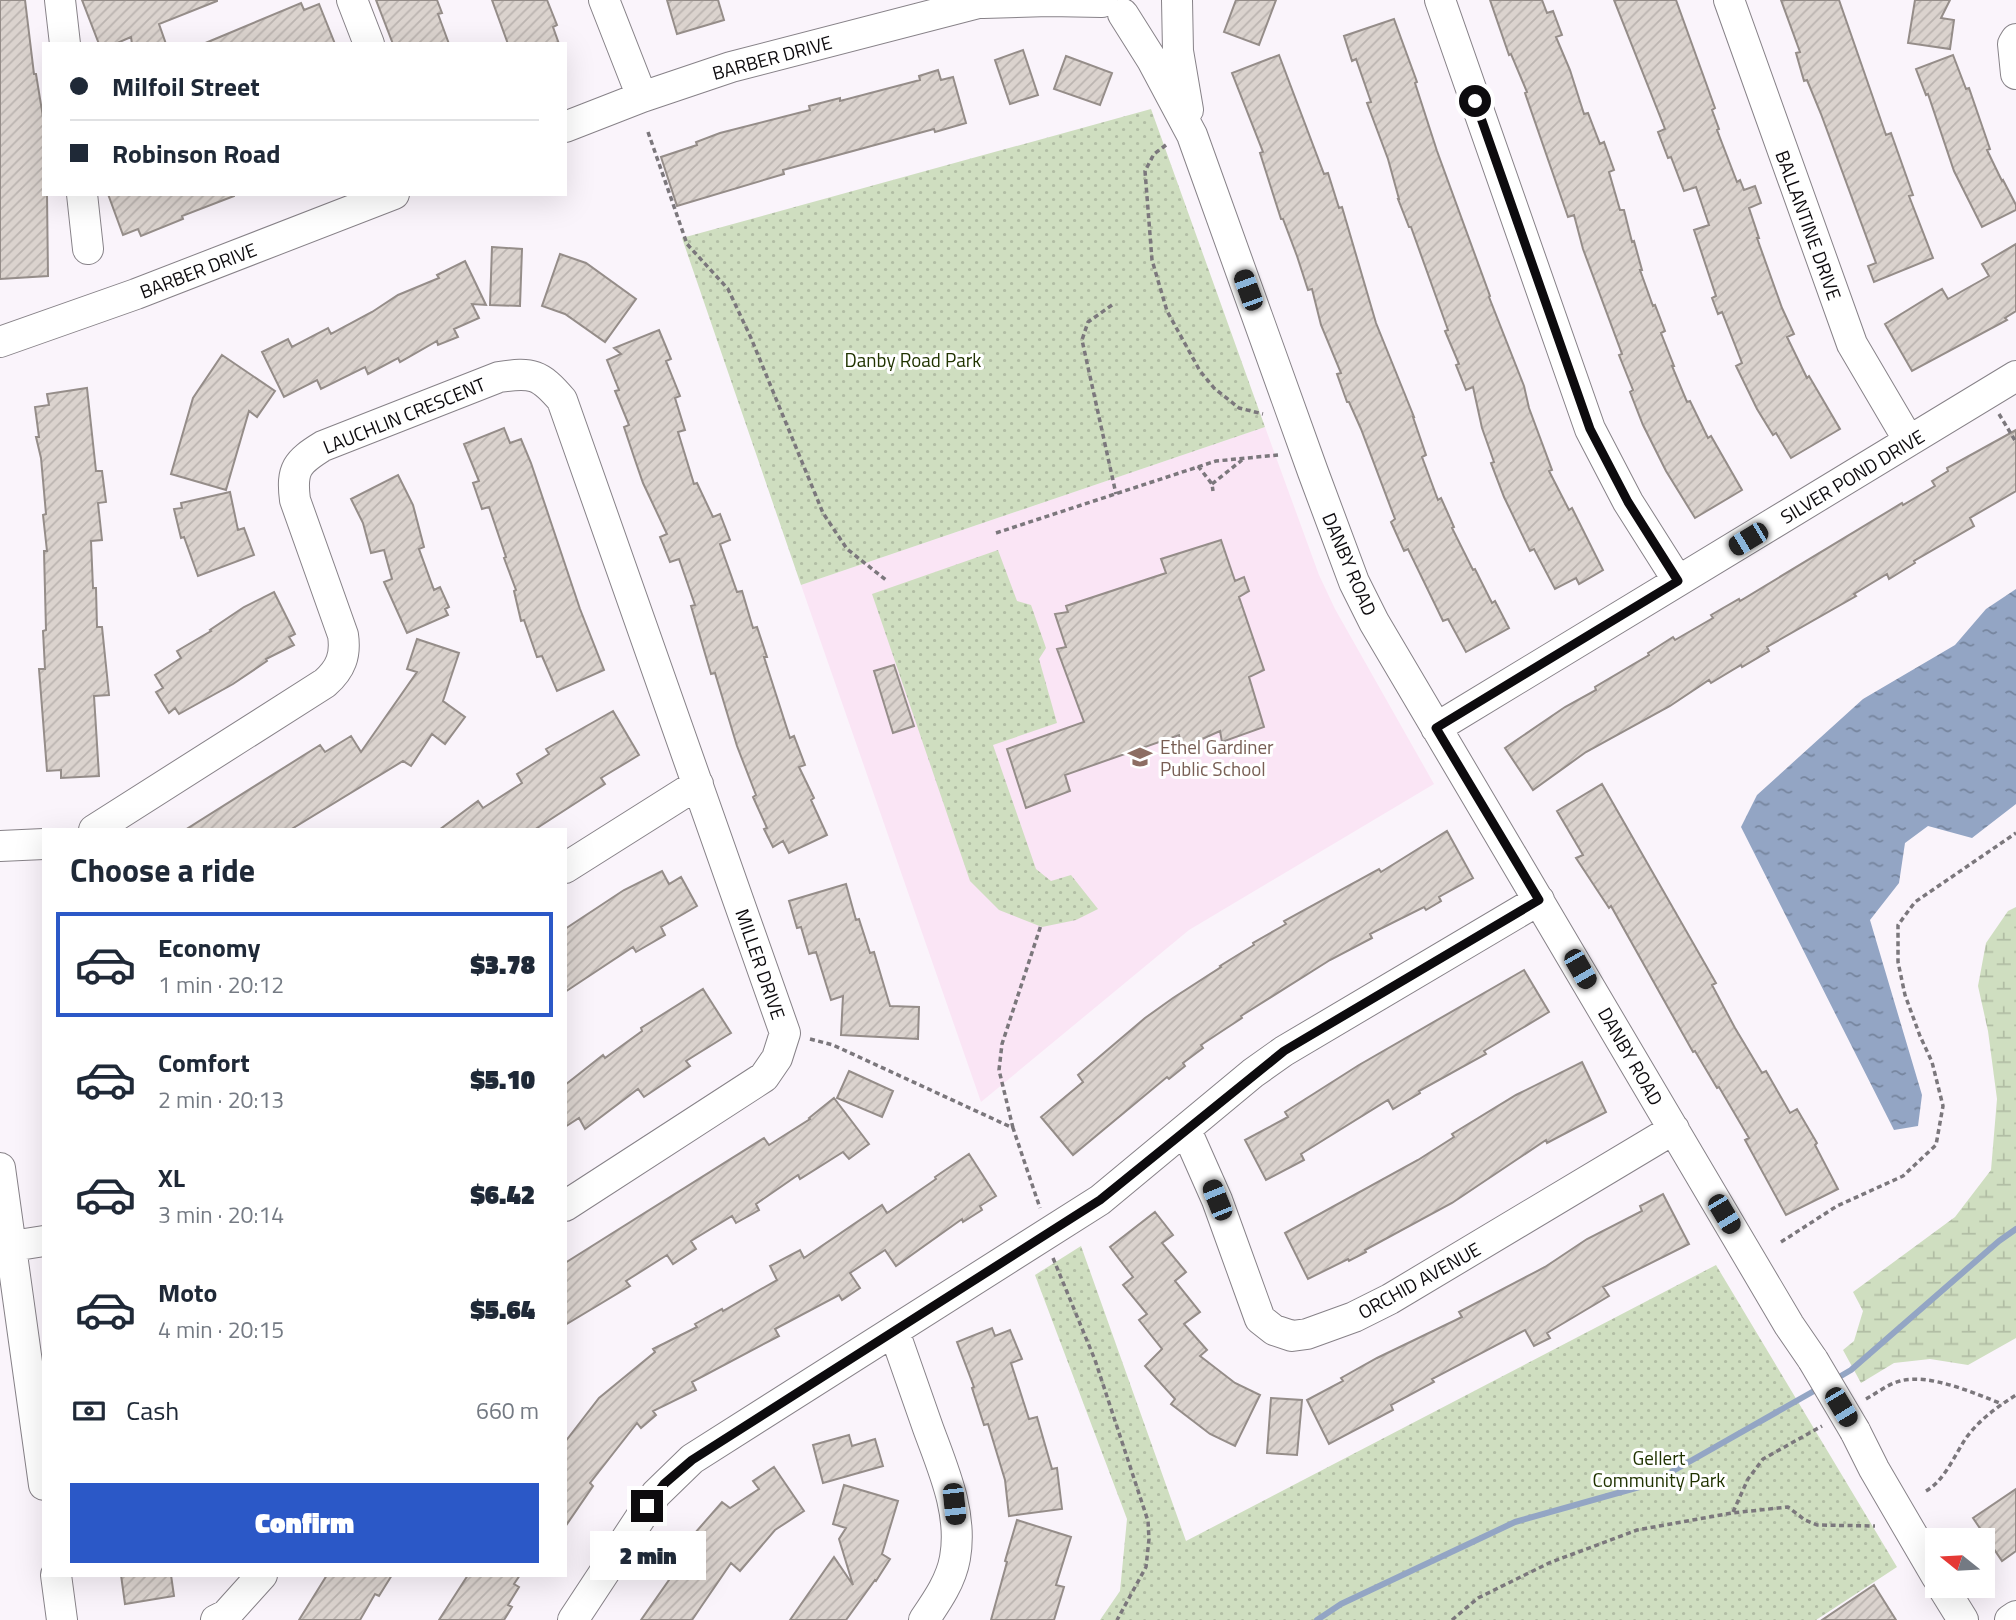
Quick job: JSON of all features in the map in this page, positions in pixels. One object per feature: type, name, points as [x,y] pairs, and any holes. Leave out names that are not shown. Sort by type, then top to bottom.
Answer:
[{"type":"street","points":[[60,0],[65,42]]},
{"type":"street","points":[[352,0],[368,42]]},
{"type":"street","points":[[604,0],[642,97]]},
{"type":"street","name":"BARBER DRIVE","points":[[567,126],[731,67],[986,1],[1109,6],[1149,15],[1175,0]]},
{"type":"street","name":"DANBY ROAD","points":[[1175,0],[1179,140]]},
{"type":"street","points":[[1440,0],[1590,429],[1628,502],[1678,581]]},
{"type":"street","name":"BALLANTINE DRIVE","points":[[1729,0],[1852,344],[1909,442]]},
{"type":"street","name":"DANBY ROAD","points":[[1109,6],[1152,60],[1179,140],[1354,582],[1374,622],[1789,1325],[1855,1431],[1925,1556]]},
{"type":"street","points":[[2016,39],[2013,44],[2016,74]]},
{"type":"street","points":[[82,196],[88,249]]},
{"type":"street","name":"BARBER DRIVE","points":[[0,342],[136,294],[389,196]]},
{"type":"street","name":"LAUCHLIN CRESCENT","points":[[97,828],[325,683],[340,666],[345,648],[343,635],[295,500],[293,484],[296,470],[303,458],[323,446],[487,382],[524,373],[548,383],[562,400],[698,784]]},
{"type":"street","name":"SILVER POND DRIVE","points":[[1436,728],[2016,376]]},
{"type":"street","points":[[567,867],[698,784]]},
{"type":"street","name":"MILLER DRIVE","points":[[567,1205],[764,1077],[777,1058],[785,1033],[698,784]]},
{"type":"street","points":[[0,846],[42,844]]},
{"type":"street","points":[[573,1620],[656,1494],[679,1470],[1100,1200],[1284,1051],[1539,900]]},
{"type":"street","name":"ORCHID AVENUE","points":[[1185,1130],[1217,1200],[1260,1319],[1273,1330],[1292,1336],[1331,1326],[1390,1299],[1674,1129]]},
{"type":"street","points":[[0,1168],[6,1247],[42,1472]]},
{"type":"street","points":[[6,1247],[42,1241]]},
{"type":"street","points":[[894,1331],[946,1477],[954,1504],[957,1530],[956,1558],[948,1582],[924,1620]]},
{"type":"street","points":[[56,1577],[62,1620]]},
{"type":"street","points":[[216,1620],[226,1615],[259,1577]]},
{"type":"street","points":[[1949,1598],[1963,1620]]},
{"type":"street","points":[[2010,1620],[2016,1616]]},
{"type":"path","points":[[648,132],[687,244],[728,289],[823,513],[847,549],[886,580]]},
{"type":"path","points":[[1179,140],[1154,154],[1145,171],[1152,260],[1167,311],[1200,371],[1214,388],[1239,408],[1263,414]]},
{"type":"path","points":[[1111,305],[1088,322],[1082,340],[1116,494]]},
{"type":"path","points":[[1996,409],[2016,442]]},
{"type":"path","points":[[996,534],[1216,461],[1278,455]]},
{"type":"path","points":[[1212,484],[1244,459]]},
{"type":"path","points":[[1198,467],[1212,484],[1213,491]]},
{"type":"path","points":[[1781,1242],[1837,1206],[1903,1177],[1936,1145],[1942,1106],[1932,1062],[1905,995],[1898,962],[1898,925],[1915,902],[2016,833]]},
{"type":"path","points":[[1041,925],[1002,1044],[999,1070],[1013,1128],[1043,1216]]},
{"type":"path","points":[[810,1039],[834,1045],[1013,1128]]},
{"type":"path","points":[[1051,1252],[1095,1360],[1148,1521],[1146,1567],[1117,1620]]},
{"type":"path","points":[[1865,1400],[1898,1381],[1917,1378],[1969,1391],[2002,1404]]},
{"type":"path","points":[[1926,1491],[1935,1486],[1967,1436],[1984,1418],[2016,1395]]},
{"type":"path","points":[[1732,1513],[1748,1479],[1763,1459],[1824,1425]]},
{"type":"path","points":[[1452,1620],[1478,1598],[1549,1563],[1637,1530],[1732,1513],[1788,1507],[1817,1525],[1875,1526]]},
{"type":"shaded area","name":"Ethel Gardiner Public School","points":[[1265,427],[1319,575],[1335,609],[1434,784],[1189,930],[981,1102],[801,585]]},
{"type":"green space","name":"Danby Road Park","points":[[1151,109],[1265,427],[801,585],[682,238]]},
{"type":"green space","points":[[998,550],[1017,601],[1031,605],[1046,648],[1039,659],[1057,723],[993,745],[1036,869],[1051,881],[1071,875],[1098,909],[1076,920],[1042,927],[999,910],[970,881],[872,594]]},
{"type":"green space","points":[[2016,907],[2016,1338],[1968,1365],[1930,1359],[1894,1363],[1861,1383],[1843,1350],[1854,1341],[1863,1311],[1853,1292],[1955,1217],[1991,1170],[1997,1099],[1988,1031],[1978,986],[1986,943],[2008,911]]},
{"type":"green space","name":"Gellert Community Park","points":[[1081,1246],[1186,1541],[1716,1265],[1897,1567],[1816,1620],[1100,1620],[1120,1591],[1127,1519],[1035,1275]]},
{"type":"water","points":[[2016,589],[2016,804],[1972,838],[1928,826],[1905,843],[1899,883],[1870,920],[1922,1095],[1918,1126],[1894,1130],[1741,827],[1757,795],[1863,699],[1955,645],[1986,609]]},
{"type":"building","points":[[0,0],[25,0],[34,74],[42,111],[42,196],[47,196],[48,276],[0,279]]},
{"type":"building","points":[[82,0],[217,0],[159,24],[165,42],[132,42],[131,37],[120,42],[98,42]]},
{"type":"building","points":[[376,0],[437,0],[442,13],[438,14],[448,42],[392,42]]},
{"type":"building","points":[[492,0],[547,0],[557,25],[553,27],[558,42],[507,42]]},
{"type":"building","points":[[667,0],[718,0],[724,20],[677,34]]},
{"type":"building","points":[[1236,0],[1276,0],[1259,45],[1224,32]]},
{"type":"building","points":[[1490,0],[1542,0],[1547,13],[1553,11],[1562,35],[1556,37],[1584,114],[1588,113],[1600,144],[1604,142],[1614,170],[1609,172],[1620,210],[1624,210],[1640,270],[1665,331],[1661,333],[1672,366],[1687,402],[1690,401],[1708,438],[1711,436],[1742,490],[1695,518],[1666,471],[1643,425],[1619,355],[1622,354],[1583,249],[1574,215],[1568,217],[1525,93],[1527,92],[1511,54],[1509,55]]},
{"type":"building","points":[[1614,0],[1676,0],[1715,108],[1712,110],[1719,129],[1717,130],[1737,182],[1740,180],[1744,190],[1755,186],[1761,203],[1749,208],[1782,308],[1794,334],[1787,337],[1807,378],[1809,376],[1840,429],[1791,458],[1757,409],[1736,366],[1742,363],[1722,312],[1718,314],[1712,298],[1716,296],[1694,230],[1709,225],[1696,187],[1684,191],[1671,157],[1668,158],[1658,132],[1665,129]]},
{"type":"building","points":[[1781,0],[1839,0],[1886,135],[1891,133],[1913,195],[1909,196],[1933,258],[1874,282],[1868,266],[1876,263],[1821,114],[1807,80],[1804,81],[1796,53],[1800,52]]},
{"type":"building","points":[[1915,0],[1950,0],[1941,18],[1954,20],[1950,49],[1908,43]]},
{"type":"building","points":[[301,3],[304,10],[319,4],[334,42],[208,42]]},
{"type":"building","points":[[1394,19],[1417,82],[1415,83],[1437,151],[1524,386],[1529,408],[1552,470],[1549,471],[1569,510],[1572,508],[1603,570],[1579,584],[1576,578],[1555,589],[1534,549],[1530,551],[1504,497],[1491,463],[1494,462],[1482,428],[1473,387],[1466,390],[1456,365],[1459,364],[1445,331],[1448,330],[1411,227],[1398,199],[1388,159],[1367,103],[1371,102],[1356,59],[1352,61],[1344,36]]},
{"type":"building","points":[[1023,50],[1038,95],[1010,104],[995,60]]},
{"type":"building","points":[[1279,55],[1324,174],[1328,173],[1339,208],[1342,207],[1376,323],[1414,417],[1426,455],[1422,457],[1438,500],[1441,498],[1454,527],[1452,528],[1473,570],[1475,569],[1492,603],[1495,601],[1509,628],[1466,652],[1448,619],[1443,621],[1408,549],[1404,551],[1391,522],[1395,519],[1361,429],[1347,402],[1337,374],[1341,373],[1321,325],[1312,289],[1308,290],[1281,219],[1260,153],[1263,152],[1232,73]]},
{"type":"building","points":[[1953,55],[1966,89],[1969,88],[1990,149],[1987,150],[2016,205],[2016,210],[1982,227],[1954,171],[1928,94],[1926,95],[1916,69]]},
{"type":"building","points":[[1066,56],[1112,73],[1100,105],[1054,89]]},
{"type":"building","points":[[938,70],[941,80],[953,77],[966,123],[935,132],[934,129],[783,170],[784,174],[677,206],[661,157],[697,145],[696,142],[720,133],[810,110],[809,106],[840,98],[840,101],[920,80],[919,76]]},
{"type":"building","points":[[109,196],[234,196],[182,216],[183,219],[141,236],[138,229],[123,235]]},
{"type":"building","points":[[2016,244],[2016,311],[2005,318],[2007,320],[1912,371],[1885,324],[1942,289],[1948,299],[1989,276],[1982,264]]},
{"type":"building","points":[[492,247],[522,249],[520,306],[490,305]]},
{"type":"building","points":[[560,254],[586,263],[636,299],[605,342],[565,314],[542,306]]},
{"type":"building","points":[[465,261],[486,305],[472,304],[479,318],[454,329],[458,337],[438,345],[437,341],[400,362],[398,358],[368,374],[365,367],[321,389],[317,380],[284,397],[262,352],[288,339],[292,347],[328,328],[331,334],[398,295],[439,278],[437,275]]},
{"type":"building","points":[[659,330],[671,359],[666,361],[680,396],[675,398],[685,430],[678,432],[694,484],[697,483],[713,517],[720,514],[730,540],[720,544],[737,592],[742,591],[753,628],[757,627],[790,738],[794,736],[805,765],[799,767],[827,835],[789,853],[783,841],[773,847],[764,829],[767,828],[753,797],[756,795],[737,746],[715,673],[711,674],[691,606],[695,605],[679,559],[670,562],[660,537],[667,534],[634,457],[624,427],[629,425],[615,391],[619,390],[607,360],[621,354],[614,348]]},
{"type":"building","points":[[222,355],[275,391],[257,417],[249,411],[226,490],[171,474],[193,398]]},
{"type":"building","points":[[87,388],[96,471],[102,471],[106,502],[98,503],[102,540],[91,541],[97,627],[102,627],[109,695],[94,696],[99,776],[61,778],[61,770],[47,771],[39,669],[45,669],[44,551],[47,551],[35,407],[49,405],[47,394]]},
{"type":"building","points":[[504,428],[510,443],[521,439],[531,463],[580,609],[604,670],[557,691],[542,656],[537,657],[524,620],[521,621],[514,591],[516,590],[504,558],[506,557],[489,507],[482,509],[473,483],[479,481],[464,444]]},
{"type":"building","points":[[2016,430],[2016,491],[1970,518],[1974,526],[1889,579],[1887,574],[1854,594],[1856,596],[1767,647],[1769,651],[1742,667],[1741,665],[1711,683],[1709,680],[1670,706],[1586,752],[1533,790],[1505,748],[1673,637],[1675,640],[1713,618],[1711,615],[1739,599],[1740,601],[1902,503],[1903,505],[1935,486],[1932,481],[1948,471],[1947,468]]},
{"type":"building","points":[[398,475],[413,505],[424,547],[419,549],[434,590],[440,587],[449,607],[445,609],[448,615],[407,633],[384,582],[392,579],[384,550],[371,553],[363,523],[351,499]]},
{"type":"building","points":[[230,492],[238,530],[244,528],[254,555],[198,576],[184,537],[181,538],[174,509],[182,508],[181,503]]},
{"type":"building","points":[[1221,540],[1235,581],[1244,577],[1249,591],[1239,597],[1264,670],[1249,677],[1264,727],[1222,742],[1220,731],[1182,748],[1179,735],[1065,775],[1070,791],[1026,808],[1007,749],[1084,722],[1057,649],[1066,647],[1055,614],[1068,612],[1066,606],[1166,573],[1161,559]]},
{"type":"building","points":[[274,592],[295,634],[289,637],[294,645],[266,659],[267,661],[233,684],[179,714],[175,708],[169,713],[156,692],[163,688],[155,675],[181,658],[177,651],[244,607]]},
{"type":"building","points":[[417,639],[459,653],[443,701],[465,717],[445,744],[432,734],[411,766],[403,761],[293,828],[188,828],[320,745],[325,752],[351,736],[361,752],[417,672],[407,669]]},
{"type":"building","points":[[894,665],[914,726],[893,733],[874,671]]},
{"type":"building","points":[[613,711],[639,755],[601,778],[605,784],[537,828],[442,828],[478,801],[483,808],[522,783],[517,774],[549,754],[546,749]]},
{"type":"building","points":[[1602,784],[1716,983],[1712,985],[1735,1028],[1762,1073],[1766,1071],[1790,1113],[1797,1109],[1817,1143],[1815,1145],[1838,1189],[1786,1215],[1745,1140],[1749,1138],[1719,1087],[1717,1088],[1695,1051],[1693,1052],[1611,906],[1609,908],[1576,858],[1583,855],[1557,811]]},
{"type":"building","points":[[1447,831],[1473,878],[1439,897],[1441,901],[1370,934],[1372,938],[1330,960],[1241,1016],[1242,1018],[1201,1045],[1203,1048],[1183,1063],[1185,1066],[1169,1079],[1167,1077],[1073,1155],[1041,1117],[1083,1082],[1078,1075],[1173,998],[1254,945],[1253,943],[1286,924],[1284,921],[1379,869],[1381,872]]},
{"type":"building","points":[[662,871],[669,884],[681,877],[697,906],[661,927],[665,935],[636,952],[633,947],[567,991],[567,928],[624,890]]},
{"type":"building","points":[[846,884],[856,920],[859,919],[870,953],[874,952],[890,1006],[919,1007],[918,1039],[841,1035],[843,996],[831,1000],[816,952],[809,954],[789,901]]},
{"type":"building","points":[[1524,970],[1549,1012],[1484,1051],[1486,1054],[1419,1091],[1420,1093],[1393,1109],[1388,1100],[1301,1154],[1304,1160],[1266,1180],[1245,1140],[1288,1117],[1285,1112],[1359,1065]]},
{"type":"building","points":[[703,989],[731,1033],[686,1061],[690,1066],[644,1097],[638,1089],[585,1129],[579,1118],[567,1126],[567,1083],[603,1055],[605,1058],[642,1031],[641,1028]]},
{"type":"building","points":[[1582,1062],[1606,1112],[1547,1143],[1546,1140],[1452,1203],[1349,1261],[1348,1259],[1308,1279],[1285,1233],[1418,1160],[1454,1137],[1452,1134],[1516,1095]]},
{"type":"building","points":[[849,1071],[893,1091],[882,1117],[837,1098]]},
{"type":"building","points":[[834,1098],[869,1144],[849,1159],[843,1152],[800,1179],[798,1175],[756,1204],[759,1210],[736,1223],[732,1216],[691,1241],[696,1249],[673,1264],[667,1255],[626,1281],[630,1286],[567,1324],[567,1262],[764,1138],[769,1145]]},
{"type":"building","points":[[969,1154],[996,1196],[980,1206],[982,1210],[963,1222],[962,1219],[896,1266],[885,1250],[850,1273],[860,1288],[842,1300],[839,1295],[775,1329],[779,1336],[692,1382],[696,1390],[653,1411],[656,1415],[641,1428],[637,1423],[590,1483],[593,1486],[567,1524],[567,1439],[599,1398],[655,1352],[653,1349],[697,1327],[695,1324],[777,1280],[770,1266],[800,1250],[804,1258],[882,1205],[887,1213],[936,1179],[935,1177]]},
{"type":"building","points":[[1663,1194],[1689,1244],[1603,1287],[1609,1296],[1547,1333],[1550,1338],[1534,1346],[1525,1330],[1432,1379],[1434,1382],[1391,1405],[1393,1410],[1329,1444],[1307,1400],[1343,1381],[1341,1378],[1377,1358],[1462,1317],[1459,1312],[1545,1267],[1587,1239],[1642,1211],[1640,1206]]},
{"type":"building","points":[[1155,1212],[1173,1235],[1162,1243],[1186,1272],[1175,1281],[1200,1312],[1184,1324],[1207,1350],[1200,1356],[1235,1383],[1260,1395],[1235,1446],[1210,1434],[1171,1404],[1175,1399],[1145,1366],[1162,1349],[1139,1320],[1147,1314],[1123,1285],[1133,1277],[1110,1247]]},
{"type":"building","points":[[992,1328],[995,1336],[1010,1330],[1022,1359],[1011,1363],[1029,1419],[1037,1417],[1052,1469],[1057,1468],[1062,1509],[1009,1516],[1005,1480],[988,1424],[984,1425],[972,1388],[974,1387],[957,1342]]},
{"type":"building","points":[[1271,1398],[1302,1400],[1297,1455],[1267,1453]]},
{"type":"building","points":[[849,1435],[852,1446],[875,1439],[883,1466],[823,1483],[813,1445]]},
{"type":"building","points":[[774,1467],[804,1511],[775,1530],[740,1571],[731,1563],[692,1620],[641,1620],[699,1537],[695,1533],[722,1502],[730,1508],[759,1489],[753,1481]]},
{"type":"building","points":[[844,1485],[898,1501],[882,1554],[890,1559],[846,1620],[790,1620],[834,1557],[853,1585],[839,1539],[846,1528],[833,1524]]},
{"type":"building","points":[[2016,1489],[2016,1551],[2002,1561],[1995,1551],[1995,1528],[1980,1528],[1973,1518]]},
{"type":"building","points":[[1017,1520],[1071,1537],[1056,1585],[1064,1587],[1054,1620],[991,1620]]},
{"type":"building","points":[[121,1577],[171,1577],[174,1596],[125,1604]]},
{"type":"building","points":[[326,1577],[391,1577],[379,1596],[375,1594],[360,1620],[299,1620]]},
{"type":"building","points":[[467,1577],[519,1577],[514,1584],[519,1587],[508,1605],[512,1607],[504,1620],[439,1620]]},
{"type":"building","points":[[1874,1585],[1896,1620],[1822,1620]]},
{"type":"waterway","points":[[1834,1380],[1851,1370],[2016,1229]]},
{"type":"waterway","points":[[1317,1620],[1341,1604],[1515,1522],[1650,1484],[1821,1387]]},
{"type":"place","name":"Ethel Gardiner Public School","points":[[1140,757]]},
{"type":"route","points":[[647,1506],[664,1484],[692,1460],[1100,1200],[1253,1073],[1284,1051],[1539,900],[1436,728],[1678,581],[1628,502],[1590,429],[1475,101]]}]
